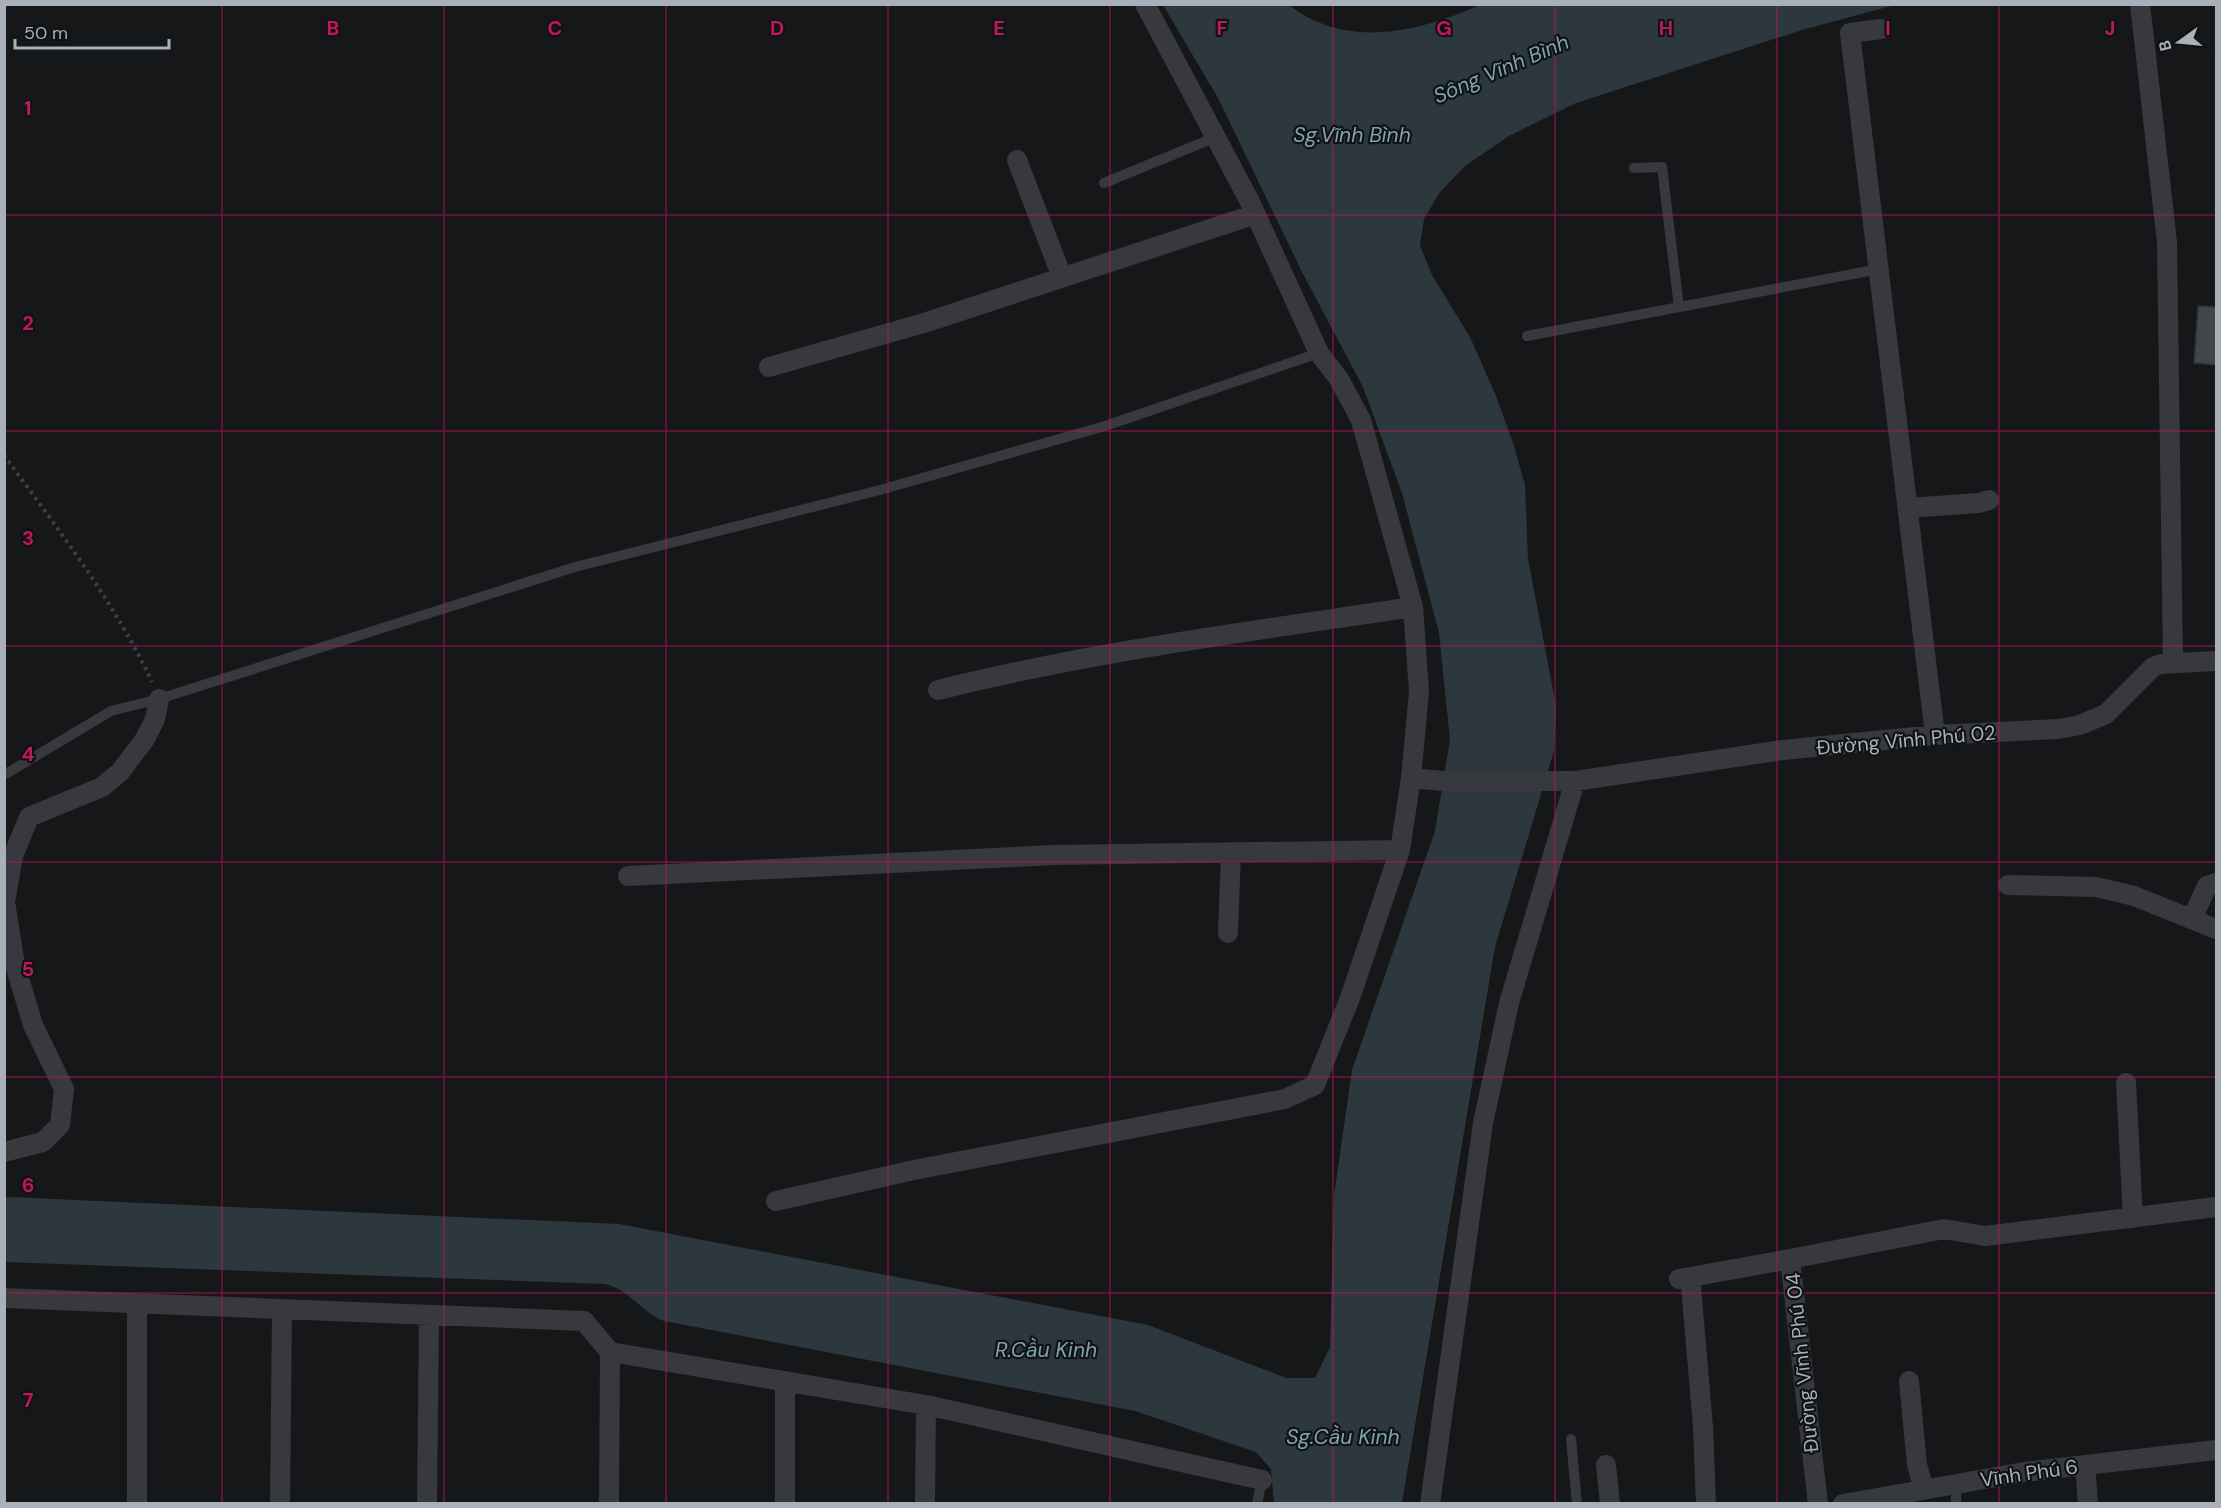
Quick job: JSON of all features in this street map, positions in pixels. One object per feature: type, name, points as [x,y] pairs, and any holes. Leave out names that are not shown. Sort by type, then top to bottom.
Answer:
[{"type":"street","points":[[776,1201],[914,1170],[1285,1099],[1315,1085],[1350,998],[1400,850],[1411,778],[1419,692],[1413,607],[1361,420],[1339,379],[1319,353],[1256,214],[1145,4]]},
{"type":"street","points":[[2140,4],[2167,242],[2173,663]]},
{"type":"street","points":[[1881,29],[1850,33],[1935,735]]},
{"type":"street","points":[[1017,160],[1062,278]]},
{"type":"street","points":[[769,367],[924,323],[1256,214]]},
{"type":"street","points":[[1908,508],[1979,503],[1989,500]]},
{"type":"street","points":[[938,690],[1030,668],[1125,650],[1413,607]]},
{"type":"street","name":"Đường Vĩnh Phú 02","points":[[1411,778],[1443,781],[1567,781],[1783,750],[1935,735],[2058,729],[2080,725],[2106,714],[2153,667],[2173,663],[2217,661]]},
{"type":"street","points":[[4,1152],[43,1142],[60,1125],[64,1089],[33,1025],[15,965],[5,902],[13,856],[29,817],[102,787],[120,772],[145,739],[155,719],[159,699]]},
{"type":"street","points":[[1430,1503],[1483,1123],[1509,1003],[1567,781]]},
{"type":"street","points":[[628,876],[1054,855],[1400,850]]},
{"type":"street","points":[[1228,933],[1232,852]]},
{"type":"street","points":[[2192,919],[2207,886],[2217,883]]},
{"type":"street","points":[[2008,885],[2096,887],[2134,896],[2217,929]]},
{"type":"street","points":[[2126,1083],[2133,1218]]},
{"type":"street","name":"Đường Vĩnh Phú 04","points":[[1818,1503],[1790,1259],[1944,1229],[1985,1236],[2217,1207]]},
{"type":"street","points":[[1706,1503],[1703,1427],[1685,1283],[1790,1259]]},
{"type":"street","points":[[4,1298],[584,1321],[610,1352],[926,1405],[1262,1480]]},
{"type":"street","points":[[136,1503],[137,1303]]},
{"type":"street","points":[[280,1503],[282,1309]]},
{"type":"street","points":[[427,1503],[429,1315]]},
{"type":"street","points":[[609,1503],[610,1352]]},
{"type":"street","points":[[1909,1381],[1917,1465],[1924,1490]]},
{"type":"street","points":[[785,1382],[785,1503]]},
{"type":"street","points":[[925,1503],[926,1405]]},
{"type":"street","name":"Vĩnh Phú 6","points":[[1843,1503],[1956,1484],[2217,1450]]},
{"type":"street","points":[[1606,1465],[1610,1503]]},
{"type":"street","points":[[2085,1466],[2088,1503]]},
{"type":"lane","points":[[1104,183],[1216,136]]},
{"type":"lane","points":[[1634,168],[1662,167],[1679,307]]},
{"type":"lane","points":[[1527,336],[1879,269]]},
{"type":"lane","points":[[4,775],[111,711],[159,699],[575,567],[880,490],[1105,426],[1319,353]]},
{"type":"lane","points":[[1571,1439],[1577,1503]]},
{"type":"lane","points":[[1257,1503],[1262,1480]]},
{"type":"lane","points":[[1956,1484],[1956,1503]]},
{"type":"path","points":[[4,455],[87,572],[138,653],[159,699]]},
{"type":"water","points":[[1163,5],[1289,5],[1311,19],[1335,28],[1359,32],[1383,32],[1432,23],[1480,5],[1895,5],[1802,30],[1576,103],[1509,136],[1465,166],[1440,192],[1424,219],[1420,246],[1432,275],[1470,337],[1496,396],[1525,485],[1528,559],[1556,706],[1554,751],[1495,947],[1402,1503],[1274,1503],[1271,1469],[1256,1452],[1135,1411],[664,1321],[621,1291],[605,1284],[5,1262],[5,1197],[619,1224],[1148,1325],[1286,1378],[1315,1378],[1330,1347],[1334,1196],[1352,1070],[1435,831],[1450,740],[1439,633],[1402,493],[1363,387],[1303,274],[1218,98]]},
{"type":"building","points":[[2198,306],[2217,307],[2217,365],[2194,363]]},
{"type":"water label","name":"Sông Vĩnh Bình","points":[[1501,69]]},
{"type":"water label","name":"Sg.Vĩnh Bình","points":[[1352,135]]},
{"type":"water label","name":"R.Cầu Kinh","points":[[1046,1350]]},
{"type":"water label","name":"Sg.Cầu Kinh","points":[[1343,1437]]}]
